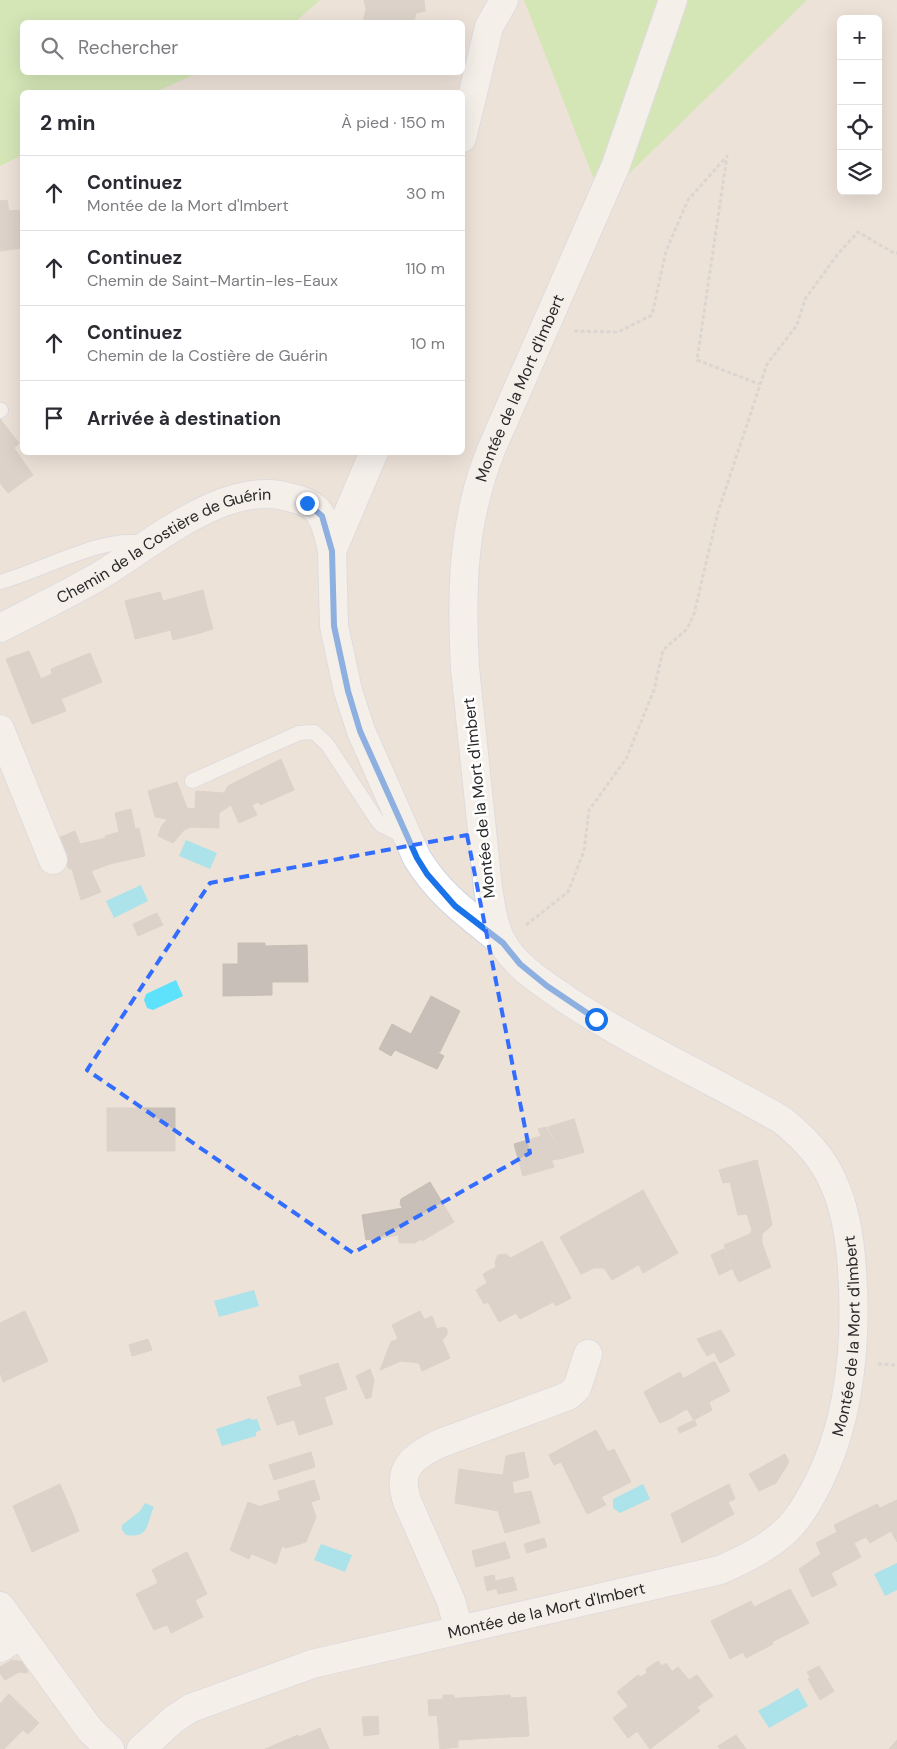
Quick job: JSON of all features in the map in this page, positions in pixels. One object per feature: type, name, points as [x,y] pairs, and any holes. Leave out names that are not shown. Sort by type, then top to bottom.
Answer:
[{"type":"street","points":[[465,126],[489,26],[504,0]]},
{"type":"street","name":"Montée de la Mort d'Imbert","points":[[141,1749],[174,1719],[191,1708],[312,1664],[374,1652],[459,1630],[602,1599],[720,1570],[768,1546],[797,1518],[823,1470],[838,1429],[852,1362],[853,1282],[850,1243],[844,1212],[834,1182],[818,1155],[802,1136],[775,1116],[602,1023],[547,986],[520,964],[503,943],[493,918],[488,888],[464,668],[463,601],[466,549],[474,497],[480,475],[616,165],[673,0]]},
{"type":"street","points":[[373,455],[332,551],[334,626],[348,691],[360,731],[427,874],[441,893],[503,943]]},
{"type":"street","name":"Chemin de la Costière de Guérin","points":[[0,628],[12,615],[94,579],[193,516],[220,503],[255,494],[286,496],[307,503],[315,508],[322,516],[332,551]]},
{"type":"street","points":[[0,729],[53,860]]},
{"type":"street","points":[[459,1630],[451,1601],[403,1488],[404,1476],[409,1464],[421,1452],[441,1443],[568,1396],[577,1388],[588,1354]]},
{"type":"street","points":[[0,1606],[10,1641],[90,1730],[110,1749]]},
{"type":"lane","points":[[0,582],[97,548],[132,541],[148,544]]},
{"type":"lane","points":[[192,781],[299,733],[314,732],[327,744],[381,825],[409,839]]},
{"type":"path","points":[[542,331],[618,332],[652,315],[666,251],[688,200],[726,156],[697,360],[759,384]]},
{"type":"path","points":[[503,943],[568,892],[584,851],[589,810],[626,758],[654,690],[663,650],[687,629],[694,614],[718,512],[767,364],[797,325],[805,299],[837,255],[858,232],[894,253],[897,252]]},
{"type":"highlighted area","points":[[467,835],[530,1153],[353,1253],[87,1070],[210,883]]},
{"type":"green space","points":[[0,0],[320,0],[297,20],[20,20],[20,75],[193,75],[160,90],[20,90],[20,156],[0,166]]},
{"type":"green space","points":[[524,0],[807,0],[602,200]]},
{"type":"water","points":[[186,840],[217,853],[210,869],[179,856]]},
{"type":"water","points":[[141,885],[148,901],[114,918],[106,901]]},
{"type":"water","points":[[176,980],[183,996],[153,1010],[147,1008],[144,1000],[146,994]]},
{"type":"water","points":[[254,1290],[259,1306],[219,1317],[214,1301]]},
{"type":"water","points":[[250,1418],[252,1420],[257,1419],[261,1430],[256,1432],[256,1436],[222,1446],[216,1429]]},
{"type":"water","points":[[643,1484],[650,1499],[620,1513],[613,1508],[613,1499]]},
{"type":"water","points":[[145,1503],[154,1507],[144,1532],[134,1536],[126,1535],[122,1530],[122,1525],[140,1511]]},
{"type":"water","points":[[321,1544],[352,1555],[345,1572],[314,1560]]},
{"type":"water","points":[[897,1563],[897,1590],[885,1596],[874,1574]]},
{"type":"water","points":[[798,1688],[808,1706],[769,1728],[758,1711]]},
{"type":"building","points":[[364,0],[418,0],[407,2],[405,16],[399,17],[400,20],[383,20],[374,7],[366,9]]},
{"type":"building","points":[[424,0],[425,11],[416,13],[414,20],[400,20],[399,17],[405,16],[407,2]]},
{"type":"building","points":[[374,7],[383,20],[363,20],[366,9]]},
{"type":"building","points":[[7,200],[9,211],[20,210],[20,238],[0,242],[0,201]]},
{"type":"building","points":[[20,238],[20,248],[0,251],[0,242]]},
{"type":"building","points":[[0,419],[19,443],[14,448],[33,475],[8,493],[0,483]]},
{"type":"building","points":[[203,590],[208,611],[202,612],[197,621],[200,633],[173,640],[169,624],[134,634],[125,601],[160,592],[163,601]]},
{"type":"building","points":[[208,611],[213,629],[200,633],[197,621],[202,612]]},
{"type":"building","points":[[169,624],[171,630],[135,639],[134,634]]},
{"type":"building","points":[[29,651],[41,679],[52,674],[51,669],[90,653],[102,682],[61,699],[66,711],[32,724],[6,659]]},
{"type":"building","points":[[281,759],[294,790],[260,805],[259,802],[252,805],[257,815],[239,823],[231,805],[219,813],[219,828],[191,827],[184,830],[173,843],[158,836],[161,827],[167,819],[155,817],[148,791],[177,782],[187,808],[195,809],[196,791],[224,793],[228,786]]},
{"type":"building","points":[[131,809],[135,829],[139,828],[145,856],[110,864],[91,871],[101,892],[81,900],[72,869],[69,869],[56,839],[75,831],[80,844],[106,838],[105,836],[119,832],[115,813]]},
{"type":"building","points":[[157,913],[163,925],[138,936],[133,924]]},
{"type":"building","points":[[238,943],[265,943],[265,946],[307,945],[308,982],[272,982],[272,987],[238,987]]},
{"type":"building","points":[[223,964],[238,964],[238,987],[272,987],[272,995],[223,996]]},
{"type":"building","points":[[431,996],[460,1011],[440,1052],[435,1051],[428,1065],[395,1050],[391,1056],[379,1049],[392,1024],[411,1034]]},
{"type":"building","points":[[435,1051],[444,1056],[437,1069],[428,1065]]},
{"type":"building","points":[[107,1108],[175,1108],[175,1151],[107,1151]]},
{"type":"building","points":[[574,1119],[584,1152],[564,1158],[548,1127]]},
{"type":"building","points":[[546,1127],[548,1134],[541,1136],[538,1129]]},
{"type":"building","points":[[546,1127],[564,1158],[535,1163],[537,1172],[523,1176],[514,1144],[548,1134]]},
{"type":"building","points":[[551,1159],[554,1167],[537,1172],[535,1163]]},
{"type":"building","points":[[757,1160],[769,1209],[759,1211],[762,1222],[771,1220],[772,1225],[762,1234],[762,1243],[767,1257],[751,1264],[753,1268],[735,1275],[724,1245],[750,1234],[752,1230],[747,1214],[738,1215],[730,1182],[723,1183],[719,1170]]},
{"type":"building","points":[[430,1182],[454,1222],[422,1241],[400,1204],[401,1199]]},
{"type":"building","points":[[643,1190],[668,1235],[639,1249],[645,1261],[612,1280],[604,1268],[594,1268],[581,1274],[560,1237]]},
{"type":"building","points":[[403,1208],[413,1225],[409,1228],[398,1230],[399,1235],[366,1240],[362,1215]]},
{"type":"building","points":[[769,1209],[771,1220],[762,1222],[759,1211]]},
{"type":"building","points":[[413,1225],[421,1239],[415,1243],[399,1243],[398,1230],[409,1228]]},
{"type":"building","points":[[668,1235],[678,1253],[643,1273],[639,1265],[645,1261],[639,1249]]},
{"type":"building","points":[[542,1241],[571,1298],[556,1306],[553,1302],[520,1319],[516,1313],[499,1322],[488,1302],[484,1304],[476,1290],[487,1283],[483,1274],[496,1267],[495,1262],[498,1255],[506,1254],[511,1258]]},
{"type":"building","points":[[724,1249],[732,1269],[719,1275],[711,1255]]},
{"type":"building","points":[[767,1257],[771,1267],[739,1282],[735,1275],[753,1268],[751,1264]]},
{"type":"building","points":[[25,1311],[41,1346],[0,1365],[0,1323]]},
{"type":"building","points":[[420,1311],[430,1331],[443,1327],[447,1329],[447,1335],[442,1340],[450,1358],[422,1371],[419,1363],[401,1361],[391,1342],[398,1339],[392,1325]]},
{"type":"building","points":[[432,1316],[437,1329],[430,1331],[424,1320]]},
{"type":"building","points":[[721,1330],[735,1355],[724,1361],[718,1350],[707,1356],[697,1339]]},
{"type":"building","points":[[148,1339],[152,1350],[132,1356],[129,1345]]},
{"type":"building","points":[[391,1342],[401,1361],[380,1370]]},
{"type":"building","points":[[41,1346],[44,1352],[0,1372],[0,1365]]},
{"type":"building","points":[[718,1350],[724,1361],[720,1363],[714,1352]]},
{"type":"building","points":[[44,1352],[48,1361],[3,1382],[0,1372]]},
{"type":"building","points":[[715,1362],[730,1391],[709,1402],[712,1410],[694,1420],[687,1409],[671,1418],[666,1408],[655,1414],[644,1392],[669,1378],[674,1384]]},
{"type":"building","points":[[338,1363],[347,1389],[324,1397],[333,1424],[299,1435],[285,1391],[302,1386],[299,1376]]},
{"type":"building","points":[[370,1369],[374,1380],[371,1397],[366,1399],[356,1376]]},
{"type":"building","points":[[680,1372],[683,1378],[674,1384],[669,1378]]},
{"type":"building","points":[[285,1391],[294,1420],[277,1425],[267,1397]]},
{"type":"building","points":[[666,1408],[671,1418],[660,1423],[655,1414]]},
{"type":"building","points":[[694,1420],[697,1425],[680,1433],[677,1428]]},
{"type":"building","points":[[596,1430],[608,1452],[585,1462],[575,1441]]},
{"type":"building","points":[[575,1441],[585,1462],[614,1449],[631,1482],[583,1506],[561,1462],[554,1465],[549,1455]]},
{"type":"building","points":[[311,1452],[315,1467],[274,1480],[269,1465]]},
{"type":"building","points":[[524,1452],[529,1477],[512,1482],[514,1494],[531,1491],[540,1523],[505,1533],[498,1511],[455,1503],[459,1469],[485,1473],[491,1477],[492,1481],[502,1482],[506,1456]]},
{"type":"building","points":[[785,1454],[789,1462],[776,1483],[759,1491],[749,1474]]},
{"type":"building","points":[[485,1473],[503,1475],[502,1482],[492,1481],[491,1477]]},
{"type":"building","points":[[314,1480],[320,1499],[311,1502],[316,1517],[314,1522],[282,1533],[278,1544],[259,1536],[249,1559],[230,1550],[248,1502],[269,1510],[282,1506],[278,1491]]},
{"type":"building","points":[[60,1484],[74,1517],[51,1528],[56,1541],[32,1552],[13,1506]]},
{"type":"building","points":[[729,1484],[735,1499],[728,1502],[734,1514],[682,1543],[671,1514]]},
{"type":"building","points":[[601,1497],[606,1505],[587,1514],[583,1506]]},
{"type":"building","points":[[281,1500],[282,1506],[269,1510],[261,1506]]},
{"type":"building","points":[[897,1500],[897,1542],[891,1531],[870,1543],[866,1537],[854,1543],[861,1557],[831,1573],[837,1585],[812,1597],[799,1569],[821,1554],[816,1543],[845,1528],[842,1521],[877,1504],[880,1508]]},
{"type":"building","points":[[74,1517],[79,1531],[56,1541],[51,1528]]},
{"type":"building","points":[[842,1521],[845,1528],[837,1532],[834,1525]]},
{"type":"building","points":[[314,1522],[306,1542],[286,1548],[278,1544],[282,1533]]},
{"type":"building","points":[[259,1536],[282,1546],[276,1564],[252,1554]]},
{"type":"building","points":[[544,1538],[547,1547],[527,1553],[524,1544]]},
{"type":"building","points":[[505,1542],[510,1558],[476,1567],[472,1551]]},
{"type":"building","points":[[187,1552],[207,1594],[195,1600],[203,1617],[171,1633],[165,1619],[152,1626],[136,1594],[164,1580],[157,1567]]},
{"type":"building","points":[[157,1567],[164,1580],[158,1583],[152,1570]]},
{"type":"building","points":[[494,1575],[497,1588],[487,1591],[484,1577]]},
{"type":"building","points":[[513,1577],[517,1590],[498,1594],[495,1581]]},
{"type":"building","points":[[790,1589],[809,1623],[772,1642],[770,1638],[730,1659],[711,1621],[751,1601],[754,1607]]},
{"type":"building","points":[[165,1619],[167,1625],[154,1630],[152,1626]]},
{"type":"building","points":[[770,1638],[773,1644],[746,1658],[743,1652]]},
{"type":"building","points":[[12,1660],[19,1672],[5,1680],[0,1673],[0,1667]]},
{"type":"building","points":[[12,1660],[30,1663],[27,1673],[19,1672]]},
{"type":"building","points":[[658,1661],[669,1674],[678,1667],[689,1680],[697,1675],[713,1696],[697,1707],[685,1691],[628,1738],[613,1718],[628,1706],[617,1692],[638,1675],[641,1677],[647,1673],[646,1669]]},
{"type":"building","points":[[666,1663],[672,1671],[669,1674],[662,1666]]},
{"type":"building","points":[[819,1666],[834,1691],[820,1700],[808,1679],[810,1677],[807,1672]]},
{"type":"building","points":[[685,1691],[691,1700],[677,1711],[674,1708],[646,1729],[643,1724]]},
{"type":"building","points":[[9,1694],[39,1723],[28,1734],[23,1730],[12,1741],[0,1730],[0,1704]]},
{"type":"building","points":[[443,1695],[454,1695],[454,1699],[443,1699]]},
{"type":"building","points":[[510,1695],[511,1698],[526,1697],[529,1736],[490,1738],[489,1722],[457,1724],[458,1747],[440,1749],[437,1715],[429,1716],[428,1700]]},
{"type":"building","points":[[691,1700],[700,1711],[650,1749],[637,1731],[644,1726],[646,1729],[674,1708],[677,1711]]},
{"type":"building","points":[[378,1716],[379,1734],[364,1736],[362,1717]]},
{"type":"building","points":[[489,1722],[490,1738],[458,1740],[457,1724]]},
{"type":"building","points":[[320,1728],[329,1749],[265,1749],[298,1735],[299,1737]]},
{"type":"building","points":[[0,1730],[12,1741],[4,1749],[0,1749]]},
{"type":"building","points":[[736,1735],[746,1749],[720,1749],[718,1746]]},
{"type":"building","points":[[897,1740],[897,1749],[889,1749]]},
{"type":"route","points":[[307,503],[322,516],[332,551],[334,626],[348,691],[360,731],[417,858],[441,893],[455,906],[503,943],[520,964],[547,986],[596,1019]]}]
